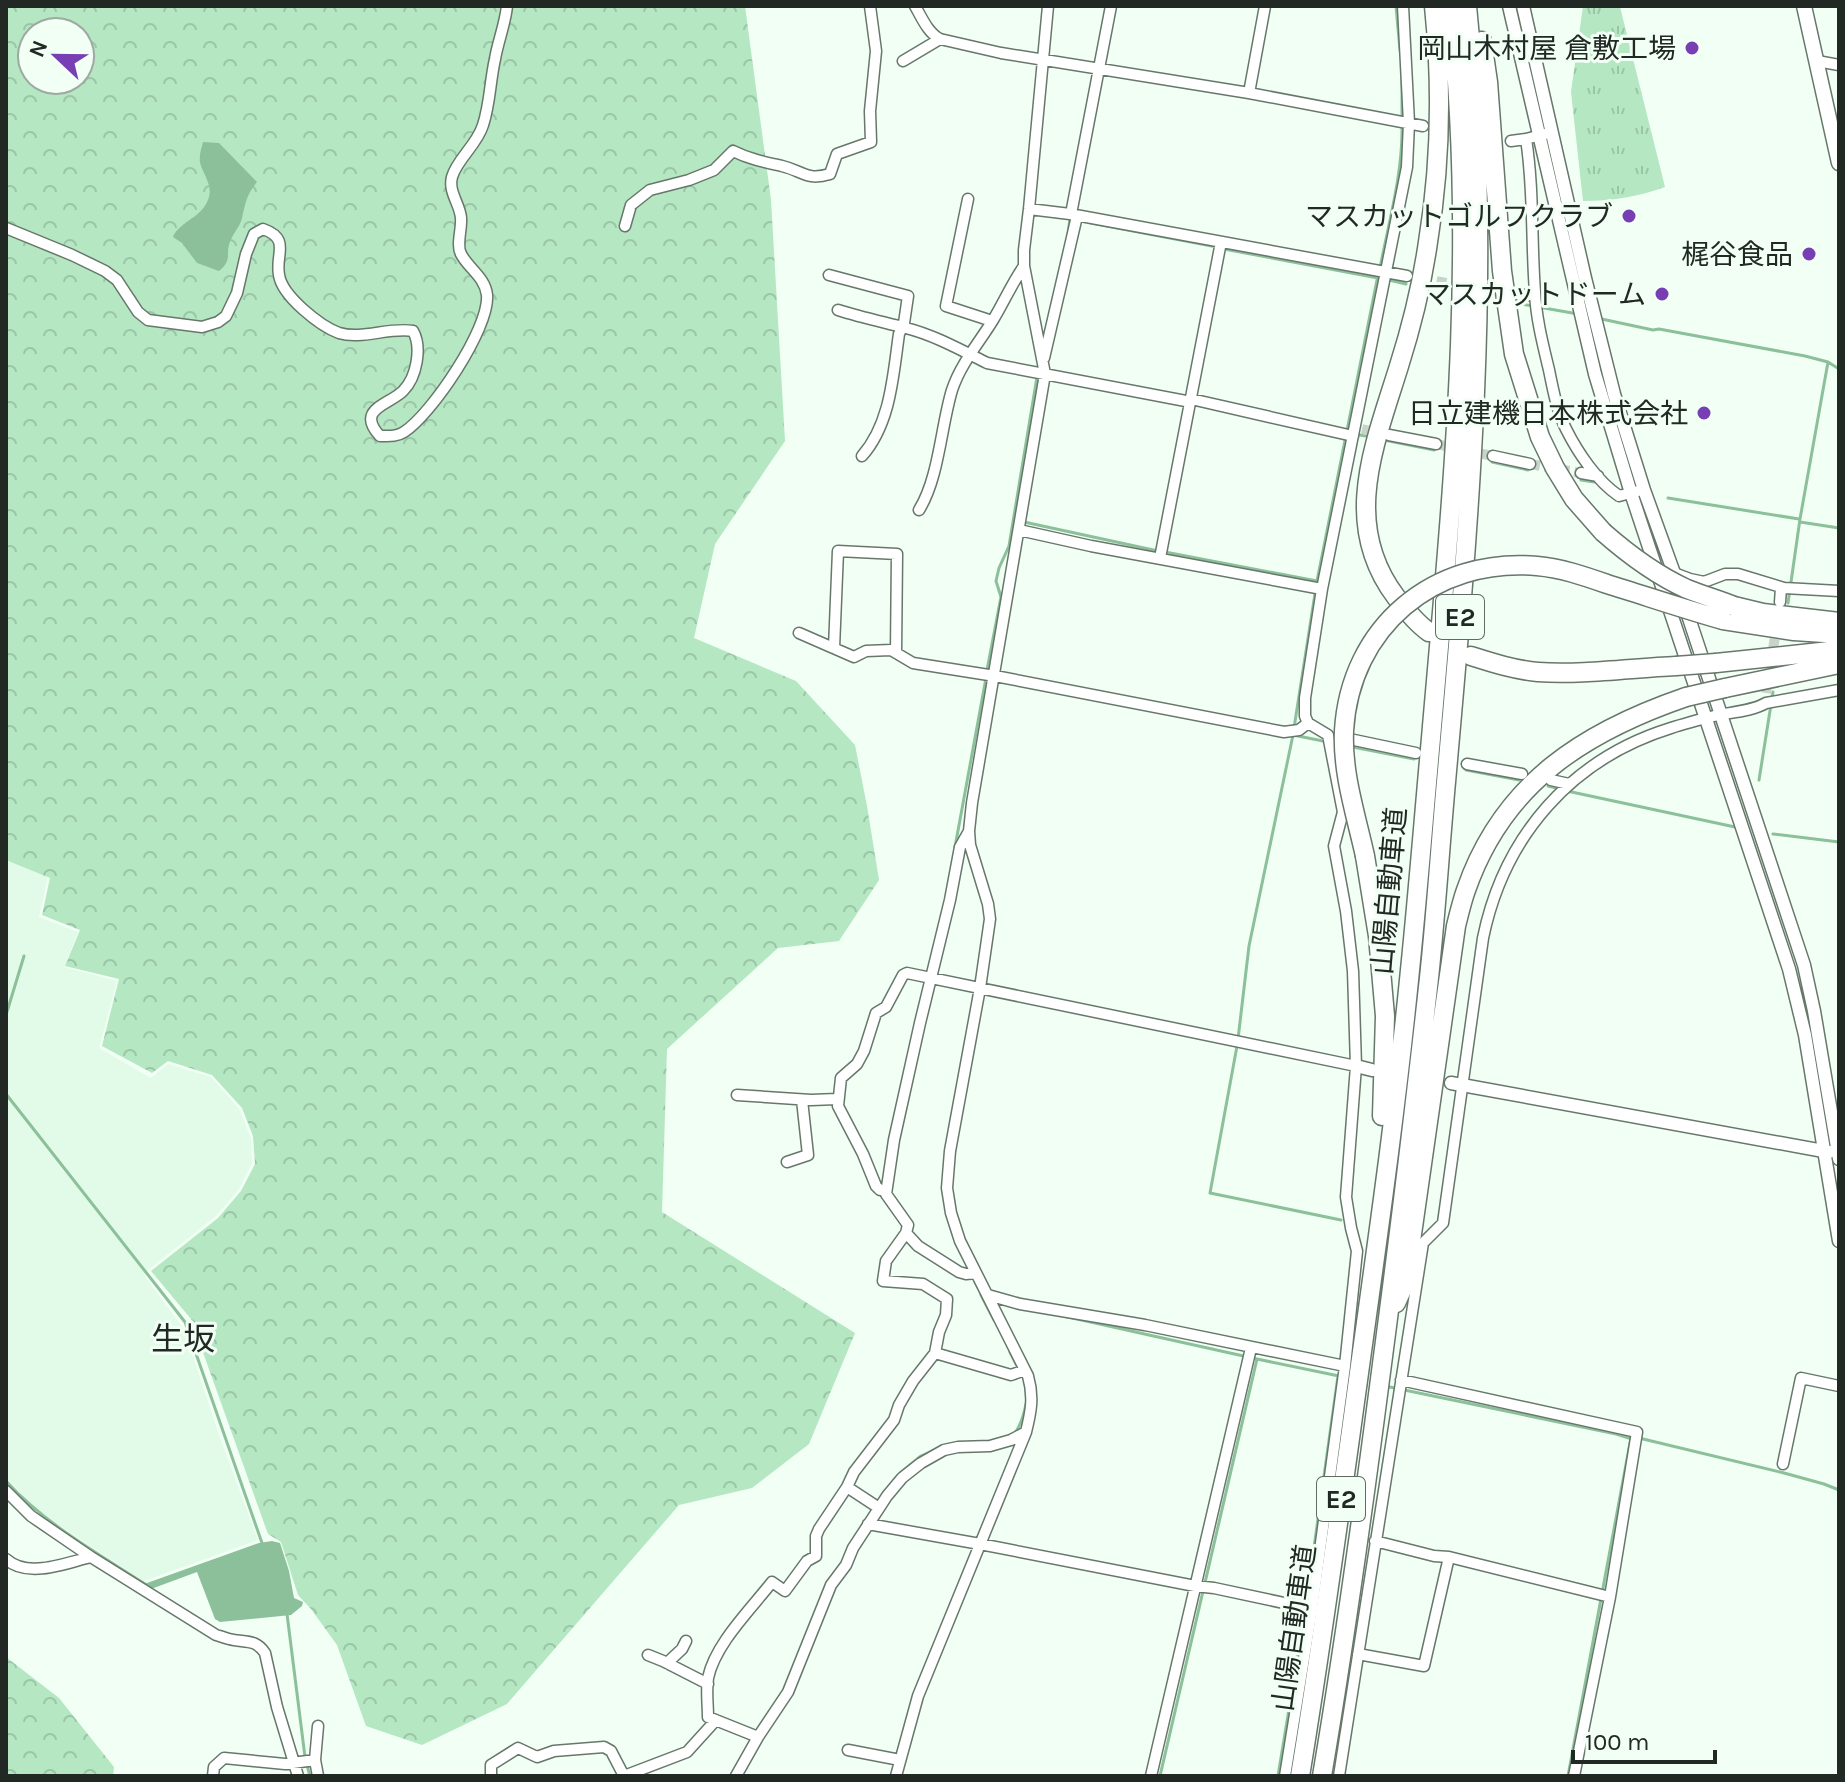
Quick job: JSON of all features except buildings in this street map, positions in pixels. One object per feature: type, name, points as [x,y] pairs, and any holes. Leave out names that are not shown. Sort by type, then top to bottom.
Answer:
[{"type":"highway","points":[[1429,632],[1402,606],[1384,582],[1367,534],[1365,503],[1368,467],[1423,276],[1434,201],[1440,89],[1434,6]]},
{"type":"highway","name":"山陽自動車道","points":[[1300,1776],[1380,1222],[1410,972],[1436,675],[1457,413],[1461,298],[1462,200],[1450,6]]},
{"type":"highway","name":"山陽自動車道","points":[[1322,1776],[1354,1573],[1387,1321],[1406,1227],[1455,678],[1475,408],[1478,300],[1478,184],[1467,6]]},
{"type":"highway","points":[[1476,6],[1488,82],[1502,271],[1514,354],[1540,437],[1555,468],[1574,499],[1622,548],[1654,571],[1729,613],[1839,622]]},
{"type":"highway","points":[[1380,1222],[1385,1016],[1378,936],[1365,856],[1345,771],[1344,732],[1348,698],[1358,668],[1380,631],[1412,599],[1447,579],[1489,568],[1536,566],[1559,569],[1794,631],[1839,634]]},
{"type":"highway","points":[[1471,656],[1508,667],[1539,672],[1568,672],[1716,663],[1839,650]]},
{"type":"highway","points":[[1406,1227],[1456,926],[1478,860],[1519,797],[1548,768],[1578,745],[1646,710],[1686,697],[1839,664]]},
{"type":"main road","points":[[1804,6],[1839,163]]},
{"type":"street","points":[[6,228],[105,271],[117,280],[138,312],[148,320],[202,327],[226,316],[237,293],[254,234],[263,229],[273,233],[279,240],[278,274],[284,289],[299,306],[325,326],[350,335],[413,331],[417,338],[417,356],[412,375],[404,390],[372,413],[371,423],[380,436],[401,434],[427,410],[446,386],[484,318],[487,296],[478,274],[461,255],[461,214],[451,188],[456,169],[483,127],[507,6]]},
{"type":"street","points":[[625,226],[631,205],[650,190],[714,170],[733,151],[816,178],[830,174],[837,154],[871,142],[870,111],[876,51],[870,6]]},
{"type":"street","points":[[915,6],[929,30],[940,39],[1001,53],[1249,93],[1423,126]]},
{"type":"street","points":[[896,1776],[918,1696],[1026,1432],[1032,1409],[1033,1392],[960,1241],[951,1213],[947,1172],[990,919],[969,831],[990,675],[1020,525],[1045,374],[1024,266],[1024,250],[1048,6]]},
{"type":"street","points":[[1044,359],[1096,68],[1111,6]]},
{"type":"street","points":[[1249,93],[1265,6]]},
{"type":"street","points":[[1403,6],[1407,167],[1318,588],[1305,716],[1308,723],[1328,735],[1416,753]]},
{"type":"street","points":[[1457,1084],[1839,1155],[1804,965],[1674,573],[1638,491],[1595,374],[1532,137],[1509,6]]},
{"type":"street","points":[[1523,6],[1638,491],[1706,718],[1789,969],[1805,1035],[1839,1241]]},
{"type":"street","points":[[903,61],[940,39]]},
{"type":"street","points":[[1817,61],[1839,65]]},
{"type":"street","points":[[1511,141],[1552,132]]},
{"type":"street","points":[[1532,137],[1536,303],[1554,393],[1565,427],[1598,476],[1619,496],[1638,491]]},
{"type":"street","points":[[968,199],[946,306],[992,321]]},
{"type":"street","points":[[1029,209],[1071,214],[1221,246],[1383,275],[1407,276]]},
{"type":"street","points":[[1161,554],[1221,246]]},
{"type":"street","points":[[919,510],[938,458],[953,389],[965,359],[992,321],[1024,266]]},
{"type":"street","points":[[829,275],[908,296],[885,415],[873,443],[862,456]]},
{"type":"street","points":[[1519,295],[1536,303]]},
{"type":"street","points":[[838,310],[903,327],[963,350],[987,363],[1352,432]]},
{"type":"street","points":[[1389,435],[1436,444]]},
{"type":"street","points":[[1493,456],[1530,464]]},
{"type":"street","points":[[1581,473],[1598,476]]},
{"type":"street","points":[[1020,525],[1318,588]]},
{"type":"street","points":[[834,648],[838,551],[897,554],[896,653]]},
{"type":"street","points":[[1674,573],[1704,582],[1725,574],[1738,574],[1787,589],[1839,591]]},
{"type":"street","points":[[1780,602],[1787,589]]},
{"type":"street","points":[[799,633],[854,657],[866,651],[891,650],[913,663],[1284,732],[1299,730],[1308,723]]},
{"type":"street","points":[[1339,1776],[1423,1243],[1443,1223],[1457,1084],[1483,938],[1492,902],[1509,861],[1522,838],[1566,788],[1606,756],[1671,728],[1757,708],[1768,700],[1839,690]]},
{"type":"street","points":[[1285,1776],[1307,1608],[1344,1374],[1357,1251],[1346,1197],[1356,1066],[1353,971],[1334,846],[1343,812],[1328,735]]},
{"type":"street","points":[[1467,764],[1522,774]]},
{"type":"street","points":[[1551,780],[1566,788]]},
{"type":"street","points":[[884,1190],[960,847],[969,831]]},
{"type":"street","points":[[755,1736],[708,1717],[708,1684],[713,1664],[727,1639],[772,1582],[785,1591],[807,1561],[816,1556],[819,1529],[854,1472],[894,1420],[913,1381],[935,1353],[948,1305],[947,1299],[923,1284],[883,1281],[886,1261],[908,1225],[884,1190],[876,1186],[837,1099],[841,1078],[857,1064],[876,1013],[886,1007],[903,975],[930,977],[1372,1070]]},
{"type":"street","points":[[737,1095],[837,1099]]},
{"type":"street","points":[[787,1162],[808,1155],[802,1100]]},
{"type":"street","points":[[907,1230],[918,1246],[959,1272],[976,1273]]},
{"type":"street","points":[[988,1295],[1020,1304],[1145,1325],[1249,1354],[1344,1374]]},
{"type":"street","points":[[935,1353],[1011,1375],[1022,1371]]},
{"type":"street","points":[[1151,1776],[1200,1587],[1249,1354]]},
{"type":"street","points":[[1783,1464],[1801,1378],[1839,1386]]},
{"type":"street","points":[[1400,1386],[1637,1432],[1574,1776]]},
{"type":"street","points":[[736,1776],[755,1736],[788,1692],[831,1585],[846,1565],[877,1506],[902,1478],[944,1450],[990,1446],[1026,1432]]},
{"type":"street","points":[[847,1487],[877,1506]]},
{"type":"street","points":[[6,1491],[31,1516],[216,1635],[230,1640],[252,1641],[261,1646],[277,1707],[306,1762],[318,1776]]},
{"type":"street","points":[[868,1524],[1307,1608]]},
{"type":"street","points":[[1375,1541],[1605,1596]]},
{"type":"street","points":[[6,1559],[14,1565],[37,1569],[91,1557]]},
{"type":"street","points":[[1358,1654],[1424,1666],[1449,1557]]},
{"type":"street","points":[[667,1663],[686,1641]]},
{"type":"street","points":[[648,1655],[708,1684]]},
{"type":"street","points":[[491,1776],[491,1765],[518,1748],[537,1757],[554,1751],[604,1747],[611,1751],[624,1776],[687,1752],[716,1720]]},
{"type":"street","points":[[298,1776],[318,1726]]},
{"type":"street","points":[[848,1750],[900,1760]]},
{"type":"street","points":[[213,1776],[214,1767],[224,1758],[285,1764],[306,1762]]},
{"type":"shaded area","points":[[203,142],[219,143],[257,182],[248,195],[241,221],[230,242],[226,264],[219,271],[197,263],[182,243],[173,237],[179,228],[204,208],[209,197],[200,160]]},
{"type":"shaded area","points":[[6,816],[46,856],[47,881],[39,917],[78,932],[64,967],[117,981],[99,1048],[151,1078],[168,1064],[211,1077],[240,1110],[251,1139],[252,1163],[239,1189],[216,1216],[143,1274],[184,1329],[258,1540],[144,1581],[57,1524],[31,1504],[6,1477]]},
{"type":"shaded area","points":[[259,1543],[280,1543],[294,1598],[303,1602],[291,1615],[220,1622],[215,1619],[197,1572],[151,1589],[147,1583]]},
{"type":"green space","points":[[6,6],[745,6],[771,200],[785,441],[715,544],[694,638],[796,681],[855,745],[879,880],[839,941],[778,948],[667,1049],[662,1212],[855,1333],[809,1444],[752,1488],[679,1505],[507,1704],[422,1745],[366,1726],[337,1645],[298,1595],[281,1542],[268,1534],[191,1319],[151,1271],[218,1218],[241,1191],[255,1164],[253,1136],[242,1108],[212,1075],[168,1061],[152,1073],[102,1046],[119,979],[65,966],[80,930],[42,915],[50,878],[6,860]]},
{"type":"green space","name":"マスカットゴルフクラブ","points":[[1583,6],[1620,7],[1665,187],[1624,198],[1583,201],[1571,92]]},
{"type":"green space","points":[[6,1657],[59,1698],[114,1767],[113,1776],[6,1776]]},
{"type":"waterway","points":[[1396,6],[1400,50]]},
{"type":"waterway","points":[[1402,74],[1402,118]]},
{"type":"waterway","points":[[1380,268],[1398,179],[1402,125]]},
{"type":"waterway","points":[[1068,234],[1070,218]]},
{"type":"waterway","points":[[1091,223],[1217,247]]},
{"type":"waterway","points":[[1224,249],[1378,278]]},
{"type":"waterway","points":[[1294,728],[1317,581],[1378,275]]},
{"type":"waterway","points":[[1385,279],[1406,284]]},
{"type":"waterway","points":[[1521,304],[1578,314]]},
{"type":"waterway","points":[[1597,318],[1805,356],[1828,362],[1839,369]]},
{"type":"waterway","points":[[1788,603],[1828,362]]},
{"type":"waterway","points":[[987,670],[1001,597],[996,581],[1009,546],[1037,377]]},
{"type":"waterway","points":[[1360,435],[1366,436]]},
{"type":"waterway","points":[[1384,440],[1434,450]]},
{"type":"waterway","points":[[1492,462],[1528,470]]},
{"type":"waterway","points":[[1581,480],[1594,482]]},
{"type":"waterway","points":[[1668,498],[1799,519]]},
{"type":"waterway","points":[[1024,522],[1158,551]]},
{"type":"waterway","points":[[1800,522],[1839,528]]},
{"type":"waterway","points":[[1165,552],[1317,581]]},
{"type":"waterway","points":[[955,847],[986,678]]},
{"type":"waterway","points":[[1759,780],[1773,692]]},
{"type":"waterway","points":[[1293,735],[1323,741]]},
{"type":"waterway","points":[[1238,1039],[1249,946],[1293,735]]},
{"type":"waterway","points":[[1353,747],[1414,759]]},
{"type":"waterway","points":[[1466,770],[1519,780]]},
{"type":"waterway","points":[[1548,786],[1560,789]]},
{"type":"waterway","points":[[1567,791],[1735,827]]},
{"type":"waterway","points":[[1773,834],[1839,842]]},
{"type":"waterway","points":[[6,1015],[24,956]]},
{"type":"waterway","points":[[1237,1046],[1210,1193],[1341,1220]]},
{"type":"waterway","points":[[6,1094],[185,1322],[262,1543]]},
{"type":"waterway","points":[[975,1282],[982,1295]]},
{"type":"waterway","points":[[981,1295],[994,1320]]},
{"type":"waterway","points":[[1059,1315],[1257,1359]]},
{"type":"waterway","points":[[1010,1352],[1019,1370]]},
{"type":"waterway","points":[[1160,1776],[1257,1359],[1339,1376]]},
{"type":"waterway","points":[[1278,1776],[1338,1376]]},
{"type":"waterway","points":[[1385,1386],[1632,1439]]},
{"type":"waterway","points":[[1014,1434],[1026,1404]]},
{"type":"waterway","points":[[1639,1438],[1784,1473],[1839,1490]]},
{"type":"waterway","points":[[1568,1776],[1630,1443]]},
{"type":"waterway","points":[[900,1473],[921,1456],[937,1449]]},
{"type":"waterway","points":[[6,1481],[54,1524],[151,1586]]},
{"type":"waterway","points":[[287,1614],[305,1757]]},
{"type":"waterway","points":[[307,1765],[310,1776]]},
{"type":"tunnel","points":[[1407,276],[1509,294]]},
{"type":"tunnel","points":[[1362,429],[1383,434]]},
{"type":"tunnel","points":[[1436,444],[1493,456]]},
{"type":"tunnel","points":[[1530,464],[1581,473]]},
{"type":"tunnel","points":[[1766,693],[1777,624]]},
{"type":"place","name":"岡山木村屋 倉敷工場","points":[[1692,48]]},
{"type":"place","name":"マスカットゴルフクラブ","points":[[1629,216]]},
{"type":"place","name":"梶谷食品","points":[[1809,254]]},
{"type":"place","name":"マスカットドーム","points":[[1662,294]]},
{"type":"place","name":"日立建機日本株式会社","points":[[1704,413]]},
{"type":"district","name":"生坂","points":[[183,1339]]}]
